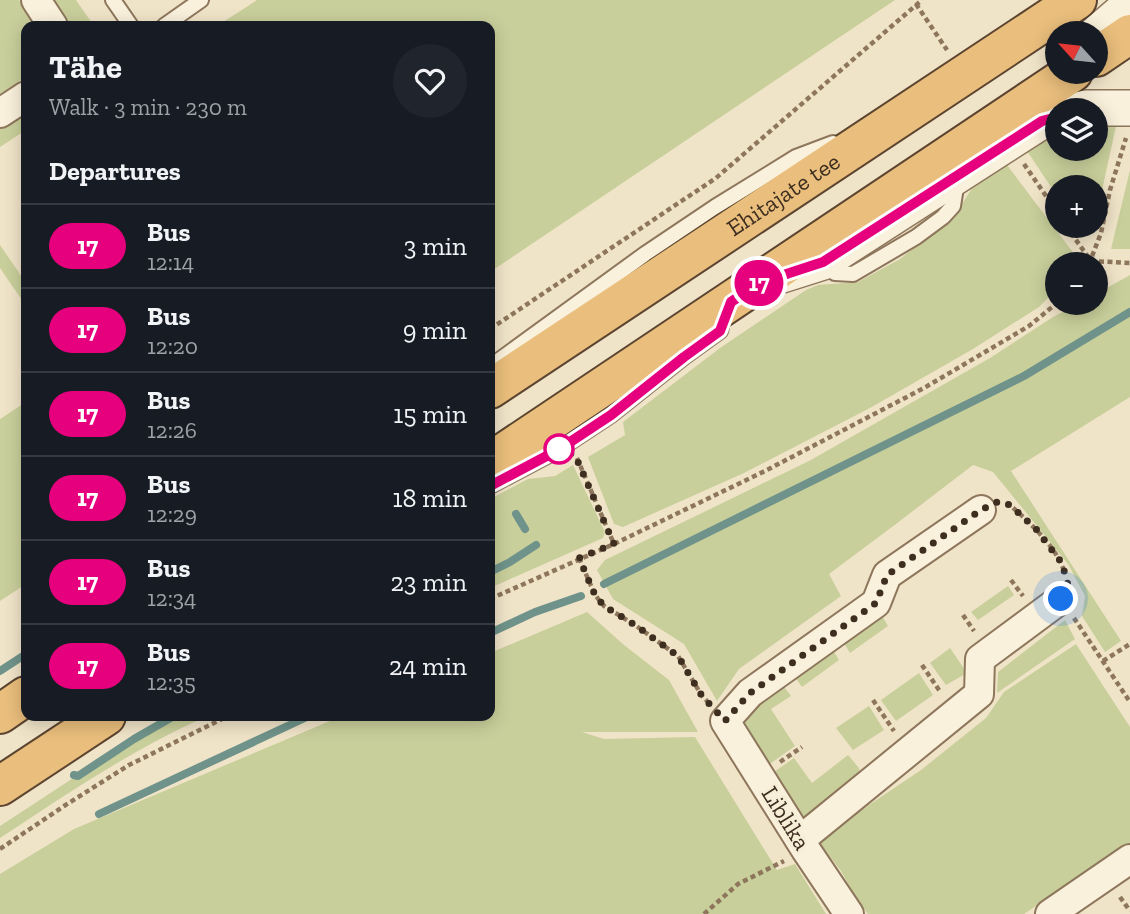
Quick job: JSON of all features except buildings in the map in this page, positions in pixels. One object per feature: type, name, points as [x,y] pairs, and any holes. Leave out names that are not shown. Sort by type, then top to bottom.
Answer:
[{"type":"highway","name":"Ehitajate tee","points":[[495,386],[1077,0]]},
{"type":"highway","points":[[1108,40],[1127,12]]},
{"type":"highway","points":[[495,466],[745,293],[1055,84]]},
{"type":"highway","points":[[0,713],[21,699]]},
{"type":"highway","points":[[0,786],[99,721]]},
{"type":"street","points":[[36,0],[50,21]]},
{"type":"street","points":[[1108,25],[1127,12]]},
{"type":"street","points":[[495,465],[520,421],[1045,68]]},
{"type":"street","points":[[0,113],[21,99]]},
{"type":"street","points":[[1108,108],[1130,108]]},
{"type":"street","points":[[745,293],[823,262],[1045,120]]},
{"type":"street","points":[[725,721],[750,693],[876,603],[887,575],[981,510]]},
{"type":"street","points":[[803,845],[979,694],[980,659],[1061,599]]},
{"type":"street","name":"Liblika","points":[[725,721],[849,914]]},
{"type":"street","points":[[1050,914],[1130,859]]},
{"type":"lane","points":[[113,0],[128,21]]},
{"type":"lane","points":[[171,21],[201,0]]},
{"type":"lane","points":[[495,365],[645,254],[761,178],[796,157],[900,117]]},
{"type":"path","points":[[495,326],[716,178],[922,0]]},
{"type":"path","points":[[916,4],[948,53]]},
{"type":"path","points":[[1094,252],[1110,190],[1128,143],[1130,108]]},
{"type":"path","points":[[1019,158],[1045,195]]},
{"type":"path","points":[[1108,263],[1130,263]]},
{"type":"path","points":[[495,597],[614,544],[765,471],[924,388],[1029,326],[1045,313]]},
{"type":"path","points":[[575,455],[614,544]]},
{"type":"path","points":[[981,510],[999,501],[1010,505],[1036,529],[1062,563],[1068,585],[1061,599]]},
{"type":"path","points":[[579,558],[595,595],[604,606],[678,656],[702,696],[725,721]]},
{"type":"path","points":[[1081,629],[1130,702]]},
{"type":"path","points":[[1103,661],[1130,644]]},
{"type":"path","points":[[922,665],[956,713]]},
{"type":"path","points":[[873,700],[909,752]]},
{"type":"path","points":[[0,849],[129,765],[218,721]]},
{"type":"path","points":[[704,914],[738,884],[803,845]]},
{"type":"green space","points":[[0,0],[19,0],[34,21],[21,21],[21,80],[0,94]]},
{"type":"green space","points":[[48,0],[76,0],[91,21],[63,21]]},
{"type":"green space","points":[[257,0],[895,0],[495,269],[495,21],[225,21]]},
{"type":"green space","points":[[21,112],[21,133],[0,147],[0,125]]},
{"type":"green space","points":[[1108,126],[1116,126],[1105,175],[1045,175],[1045,178],[1027,151],[1045,138],[1045,161],[1108,161]]},
{"type":"green space","points":[[1007,165],[1045,215],[1045,238],[1062,238],[1073,252],[1045,252],[1045,301],[1039,307],[973,349],[870,408],[744,473],[623,527],[614,524],[588,457],[625,435],[623,422],[720,348],[806,290],[818,285],[858,282],[900,259],[955,215],[974,185]]},
{"type":"green space","points":[[1130,170],[1130,249],[1111,249]]},
{"type":"green space","points":[[0,245],[21,276],[21,299],[0,268]]},
{"type":"green space","points":[[1130,275],[1130,397],[1011,471],[1121,641],[1105,652],[1082,616],[1085,596],[1068,564],[993,472],[973,465],[829,574],[841,596],[739,669],[717,701],[684,644],[613,599],[597,570],[605,560],[809,461],[990,358],[1057,315],[1108,315],[1108,287]]},
{"type":"green space","points":[[21,405],[21,587],[0,601],[0,419]]},
{"type":"green space","points":[[573,465],[605,532],[603,538],[495,586],[495,496],[528,479],[555,476]]},
{"type":"green space","points":[[1008,586],[1014,595],[978,620],[971,612]]},
{"type":"green space","points":[[587,612],[669,680],[698,732],[582,732],[604,739],[695,737],[777,870],[795,864],[826,914],[0,914],[0,874],[74,829],[330,721],[495,721],[495,651]]},
{"type":"green space","points":[[880,612],[888,626],[850,653],[842,640]]},
{"type":"green space","points":[[1065,620],[1075,639],[997,693],[998,672]]},
{"type":"green space","points":[[1076,644],[1130,727],[1130,843],[1024,914],[868,914],[841,871],[817,840],[921,770],[986,718],[1004,692]]},
{"type":"green space","points":[[831,647],[839,660],[802,687],[793,674]]},
{"type":"green space","points":[[950,648],[967,673],[946,685],[930,663]]},
{"type":"green space","points":[[919,673],[933,695],[896,721],[881,700]]},
{"type":"green space","points":[[781,683],[791,696],[771,709],[795,746],[767,766],[740,726],[741,715]]},
{"type":"green space","points":[[869,706],[884,730],[853,750],[836,728]]},
{"type":"green space","points":[[160,721],[198,721],[127,757],[0,838],[0,826]]},
{"type":"green space","points":[[848,755],[859,768],[861,779],[804,822],[771,774],[794,758],[812,783]]},
{"type":"waterway","points":[[604,584],[1024,376],[1130,312]]},
{"type":"waterway","points":[[516,514],[525,529]]},
{"type":"waterway","points":[[495,570],[536,545]]},
{"type":"waterway","points":[[495,631],[535,612],[581,596]]},
{"type":"waterway","points":[[0,671],[21,657]]},
{"type":"waterway","points":[[74,775],[78,776],[165,721]]},
{"type":"waterway","points":[[99,814],[298,721]]},
{"type":"bus line","name":"17","points":[[495,483],[558,450],[611,415],[720,331],[731,302],[759,283],[823,262],[1045,120]]},
{"type":"route","points":[[559,449],[575,455],[614,544],[579,558],[595,595],[604,606],[678,656],[702,696],[725,721],[750,693],[876,603],[887,575],[981,510],[999,501],[1010,505],[1036,529],[1062,563],[1068,585],[1061,599]]}]
